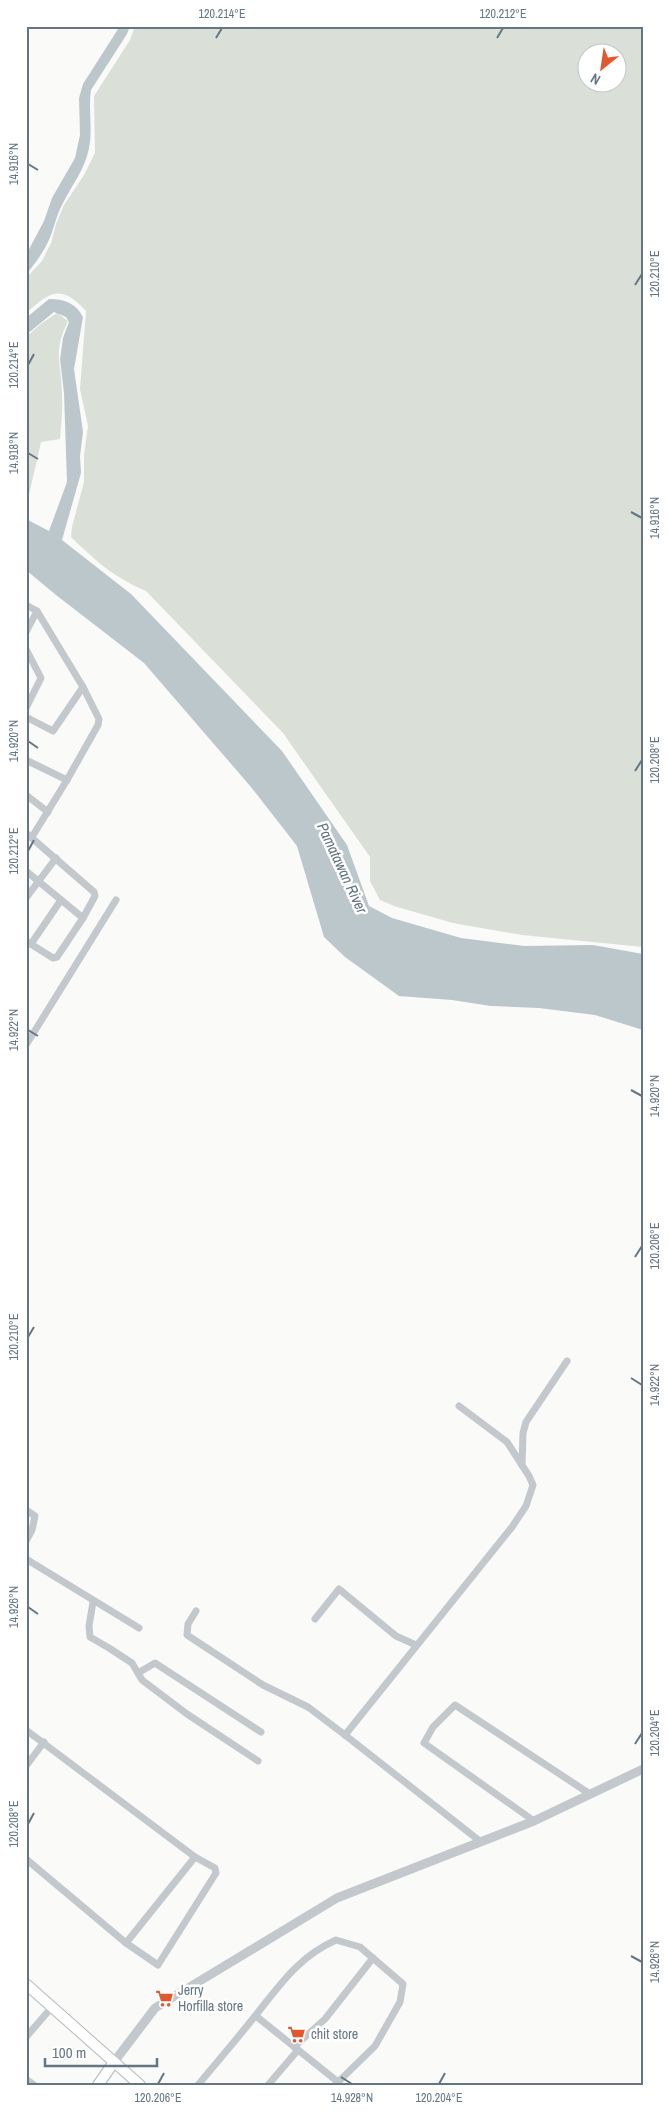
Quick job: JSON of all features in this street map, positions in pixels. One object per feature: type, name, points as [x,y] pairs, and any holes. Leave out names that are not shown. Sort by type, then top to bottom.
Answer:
[{"type":"main road","points":[[26,1984],[140,2085]]},
{"type":"main road","points":[[98,2085],[114,2062]]},
{"type":"street","points":[[26,605],[37,611],[83,688],[99,719],[98,726],[48,812],[29,835],[94,892],[95,896],[57,957],[53,958],[29,943],[61,900]]},
{"type":"street","points":[[26,632],[37,611]]},
{"type":"street","points":[[26,649],[41,678],[26,708]]},
{"type":"street","points":[[26,717],[53,731],[83,688]]},
{"type":"street","points":[[26,760],[67,780]]},
{"type":"street","points":[[26,794],[48,812]]},
{"type":"street","points":[[26,898],[56,858]]},
{"type":"street","points":[[26,871],[83,918]]},
{"type":"street","points":[[26,1045],[116,900]]},
{"type":"street","points":[[522,1466],[523,1433],[526,1422],[567,1361]]},
{"type":"street","points":[[345,1735],[512,1527],[526,1506],[533,1485],[507,1442],[459,1406]]},
{"type":"street","points":[[26,1510],[35,1516],[32,1530],[26,1542]]},
{"type":"street","points":[[26,1559],[139,1628]]},
{"type":"street","points":[[315,1618],[338,1589],[396,1636],[416,1646]]},
{"type":"street","points":[[94,1602],[89,1626],[90,1637],[132,1663],[142,1680],[187,1714],[258,1761]]},
{"type":"street","points":[[196,1611],[188,1624],[187,1635],[263,1685],[308,1707],[481,1842]]},
{"type":"street","points":[[138,1673],[155,1663],[261,1732]]},
{"type":"street","points":[[534,1821],[424,1743],[433,1727],[455,1705],[590,1794]]},
{"type":"street","points":[[26,1730],[195,1857],[215,1868],[216,1873],[158,1964],[126,1943],[26,1859]]},
{"type":"street","points":[[26,1766],[44,1742]]},
{"type":"street","points":[[114,2062],[155,2008],[337,1898],[534,1821],[643,1769]]},
{"type":"street","points":[[126,1943],[195,1857]]},
{"type":"street","points":[[198,2085],[256,2016],[285,1976],[318,1948],[336,1940],[360,1947],[403,1984],[400,2002],[375,2046],[337,2083],[256,2016]]},
{"type":"street","points":[[268,2085],[296,2048],[325,2018],[373,1958]]},
{"type":"street","points":[[26,2038],[52,2007]]},
{"type":"street","points":[[26,2079],[34,2085]]},
{"type":"shaded area","points":[[135,26],[643,26],[643,947],[522,935],[453,923],[394,906],[380,900],[370,881],[370,857],[283,733],[146,591],[134,586],[106,568],[71,537],[84,482],[84,455],[88,426],[80,389],[86,311],[70,297],[56,294],[42,300],[26,313],[26,278],[42,261],[51,243],[64,205],[84,175],[95,153],[94,96],[130,40]]},
{"type":"shaded area","points":[[57,313],[68,321],[63,332],[59,350],[62,384],[60,439],[41,442],[26,508],[26,337]]},
{"type":"water","points":[[120,26],[130,26],[127,34],[91,90],[90,141],[85,163],[61,208],[46,246],[26,274],[26,255],[44,221],[52,198],[75,158],[80,135],[79,98],[83,84]]},
{"type":"water","name":"Pamatawan River","points":[[49,299],[60,300],[73,305],[83,317],[74,369],[83,432],[80,456],[81,473],[62,540],[131,594],[282,751],[347,845],[369,906],[392,918],[461,938],[525,946],[593,945],[643,954],[643,1030],[595,1015],[539,1008],[491,1006],[452,1000],[399,996],[345,957],[324,937],[297,846],[251,787],[144,663],[26,570],[26,519],[49,531],[67,482],[64,393],[60,359],[63,338],[69,322],[66,317],[54,312],[26,335],[26,318]]},
{"type":"place","name":"Jerry Horfilla store","points":[[164,1998]]},
{"type":"place","name":"chit store","points":[[297,2034]]}]
